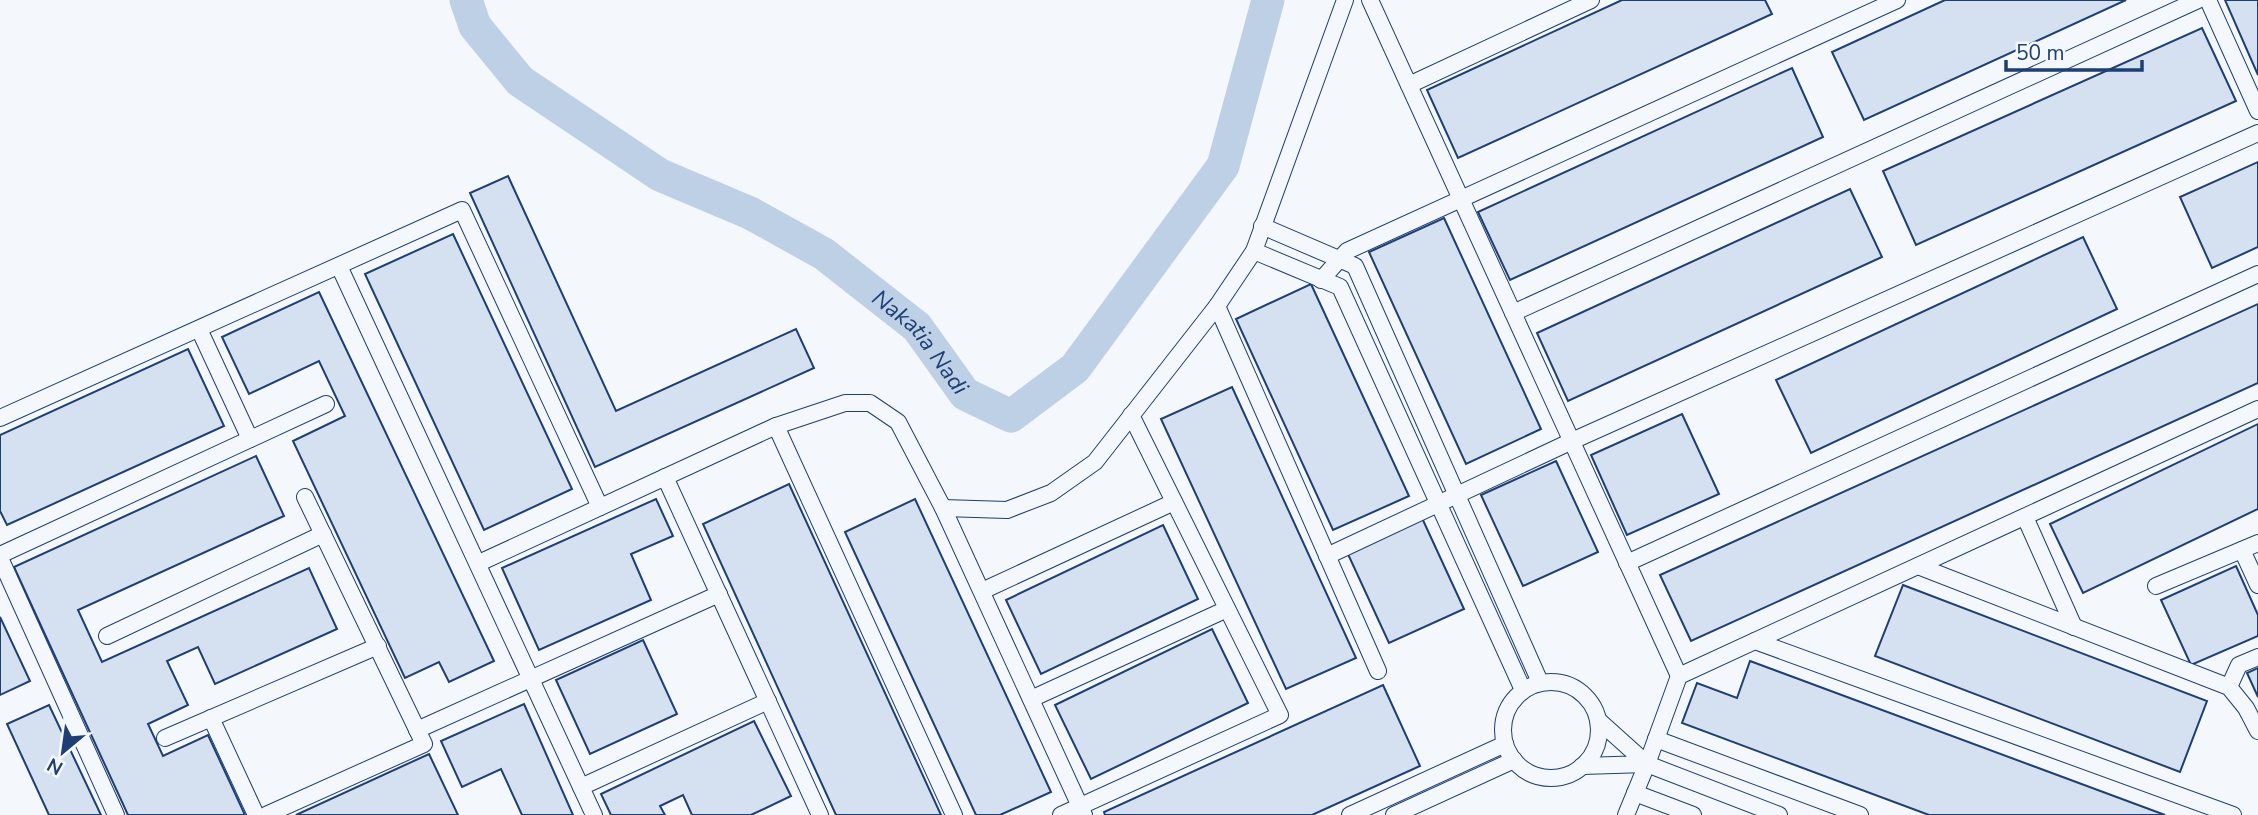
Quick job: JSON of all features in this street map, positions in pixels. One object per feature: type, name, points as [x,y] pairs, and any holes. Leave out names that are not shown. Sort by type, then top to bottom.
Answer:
[{"type":"street","points":[[943,508],[1007,510],[1051,493],[1095,461],[1217,306],[1254,251],[1345,0]]},
{"type":"street","points":[[1370,0],[1679,676],[1626,815]]},
{"type":"street","points":[[1409,85],[1591,0]]},
{"type":"street","points":[[1321,279],[1347,251],[1897,0]]},
{"type":"street","points":[[1513,313],[2198,0]]},
{"type":"street","points":[[2208,0],[2258,111]]},
{"type":"street","points":[[1327,556],[1572,442],[2258,133]]},
{"type":"street","points":[[0,418],[462,211],[600,507]]},
{"type":"street","points":[[1262,226],[1355,266],[1540,682]]},
{"type":"street","points":[[1254,251],[1340,287],[1523,690]]},
{"type":"street","points":[[339,266],[594,815]]},
{"type":"street","points":[[1627,563],[2258,274]]},
{"type":"street","points":[[1217,306],[1378,671]]},
{"type":"street","points":[[199,329],[250,439]]},
{"type":"street","points":[[479,563],[776,426],[845,403],[870,403],[898,422],[943,508],[1082,811]]},
{"type":"street","points":[[116,815],[0,557],[326,404]]},
{"type":"street","points":[[1679,676],[2258,409]]},
{"type":"street","points":[[1061,815],[1082,811],[1280,715],[1131,415]]},
{"type":"street","points":[[776,426],[954,815]]},
{"type":"street","points":[[665,477],[820,815]]},
{"type":"street","points":[[266,815],[424,744],[304,497]]},
{"type":"street","points":[[982,591],[1174,502]]},
{"type":"street","points":[[2025,517],[2074,627]]},
{"type":"street","points":[[107,636],[323,534]]},
{"type":"street","points":[[2156,586],[2258,543]]},
{"type":"street","points":[[2242,550],[2258,585]]},
{"type":"street","points":[[1918,566],[2229,687],[2246,708],[2258,731]]},
{"type":"street","points":[[417,730],[719,594]]},
{"type":"street","points":[[1031,699],[1227,609]]},
{"type":"street","points":[[1755,641],[2233,815]]},
{"type":"street","points":[[165,738],[378,646]]},
{"type":"street","points":[[2229,687],[2239,665],[2258,657]]},
{"type":"street","points":[[1540,682],[1559,682],[1577,689],[1590,702],[1598,720],[1598,738],[1591,756],[1582,766],[1561,777],[1542,777],[1525,770],[1514,760],[1505,744],[1503,721],[1510,703],[1523,690],[1540,682]]},
{"type":"street","points":[[581,787],[768,701]]},
{"type":"street","points":[[211,718],[256,815]]},
{"type":"street","points":[[1598,720],[1647,764],[1779,815]]},
{"type":"street","points":[[1656,739],[1860,815]]},
{"type":"street","points":[[1350,815],[1505,744]]},
{"type":"street","points":[[1394,815],[1514,760]]},
{"type":"street","points":[[1582,766],[1647,764]]},
{"type":"street","points":[[1635,793],[1693,815]]},
{"type":"building","points":[[1622,0],[1765,0],[1772,14],[1458,158],[1427,90]]},
{"type":"building","points":[[1945,0],[2126,0],[1864,120],[1832,52]]},
{"type":"building","points":[[2225,0],[2258,0],[2258,75]]},
{"type":"building","points":[[2202,28],[2236,101],[1916,245],[1883,171]]},
{"type":"building","points":[[1792,68],[1823,137],[1510,280],[1478,212]]},
{"type":"building","points":[[2258,162],[2258,247],[2212,268],[2180,197]]},
{"type":"building","points":[[508,176],[616,411],[796,329],[814,368],[595,467],[470,193]]},
{"type":"building","points":[[1850,189],[1882,257],[1568,401],[1537,333]]},
{"type":"building","points":[[1444,218],[1541,429],[1466,464],[1369,252]]},
{"type":"building","points":[[453,234],[572,489],[484,530],[365,274]]},
{"type":"building","points":[[2083,237],[2117,309],[1811,453],[1776,380]]},
{"type":"building","points":[[1311,284],[1409,496],[1333,530],[1236,319]]},
{"type":"building","points":[[319,292],[494,661],[449,682],[439,662],[405,678],[293,441],[345,416],[319,361],[249,394],[222,337]]},
{"type":"building","points":[[2258,304],[2258,383],[1691,641],[1660,575]]},
{"type":"building","points":[[188,349],[224,426],[7,525],[0,511],[0,435]]},
{"type":"building","points":[[1232,387],[1356,658],[1286,689],[1161,419]]},
{"type":"building","points":[[1682,414],[1719,494],[1627,535],[1591,455]]},
{"type":"building","points":[[2258,424],[2258,509],[2083,593],[2050,524]]},
{"type":"building","points":[[256,456],[284,516],[78,610],[102,662],[309,568],[337,629],[215,684],[198,647],[167,661],[188,705],[148,724],[163,756],[208,735],[245,815],[128,815],[14,567]]},
{"type":"building","points":[[1556,461],[1598,552],[1523,586],[1481,495]]},
{"type":"building","points":[[789,484],[941,815],[836,815],[703,524]]},
{"type":"building","points":[[656,499],[673,536],[631,554],[651,600],[539,650],[502,568]]},
{"type":"building","points":[[915,499],[1051,792],[1000,815],[976,815],[845,532]]},
{"type":"building","points":[[1422,518],[1464,609],[1389,643],[1347,552]]},
{"type":"building","points":[[1163,525],[1198,599],[1041,674],[1006,600]]},
{"type":"building","points":[[2236,566],[2258,615],[2258,636],[2191,665],[2161,600]]},
{"type":"building","points":[[1903,585],[2207,701],[2180,772],[1875,656]]},
{"type":"building","points":[[0,617],[30,681],[0,695]]},
{"type":"building","points":[[1212,629],[1248,703],[1091,779],[1055,705]]},
{"type":"building","points":[[643,640],[677,714],[590,754],[556,680]]},
{"type":"building","points":[[1750,661],[2165,815],[1929,815],[1682,723],[1697,683],[1737,698]]},
{"type":"building","points":[[2258,668],[2258,697],[2247,673]]},
{"type":"building","points":[[1383,685],[1420,766],[1312,815],[1105,815],[1104,812]]},
{"type":"building","points":[[524,704],[573,815],[522,815],[501,769],[462,787],[441,741]]},
{"type":"building","points":[[49,705],[101,815],[49,815],[7,724]]},
{"type":"building","points":[[754,721],[791,796],[751,815],[692,815],[683,795],[660,806],[665,815],[611,815],[601,794]]},
{"type":"building","points":[[429,754],[458,815],[296,815]]},
{"type":"waterway","name":"Nakatia Nadi","points":[[466,0],[475,26],[520,81],[660,175],[750,213],[824,254],[917,327],[965,394],[1011,416],[1075,368],[1223,166],[1268,0]]}]
